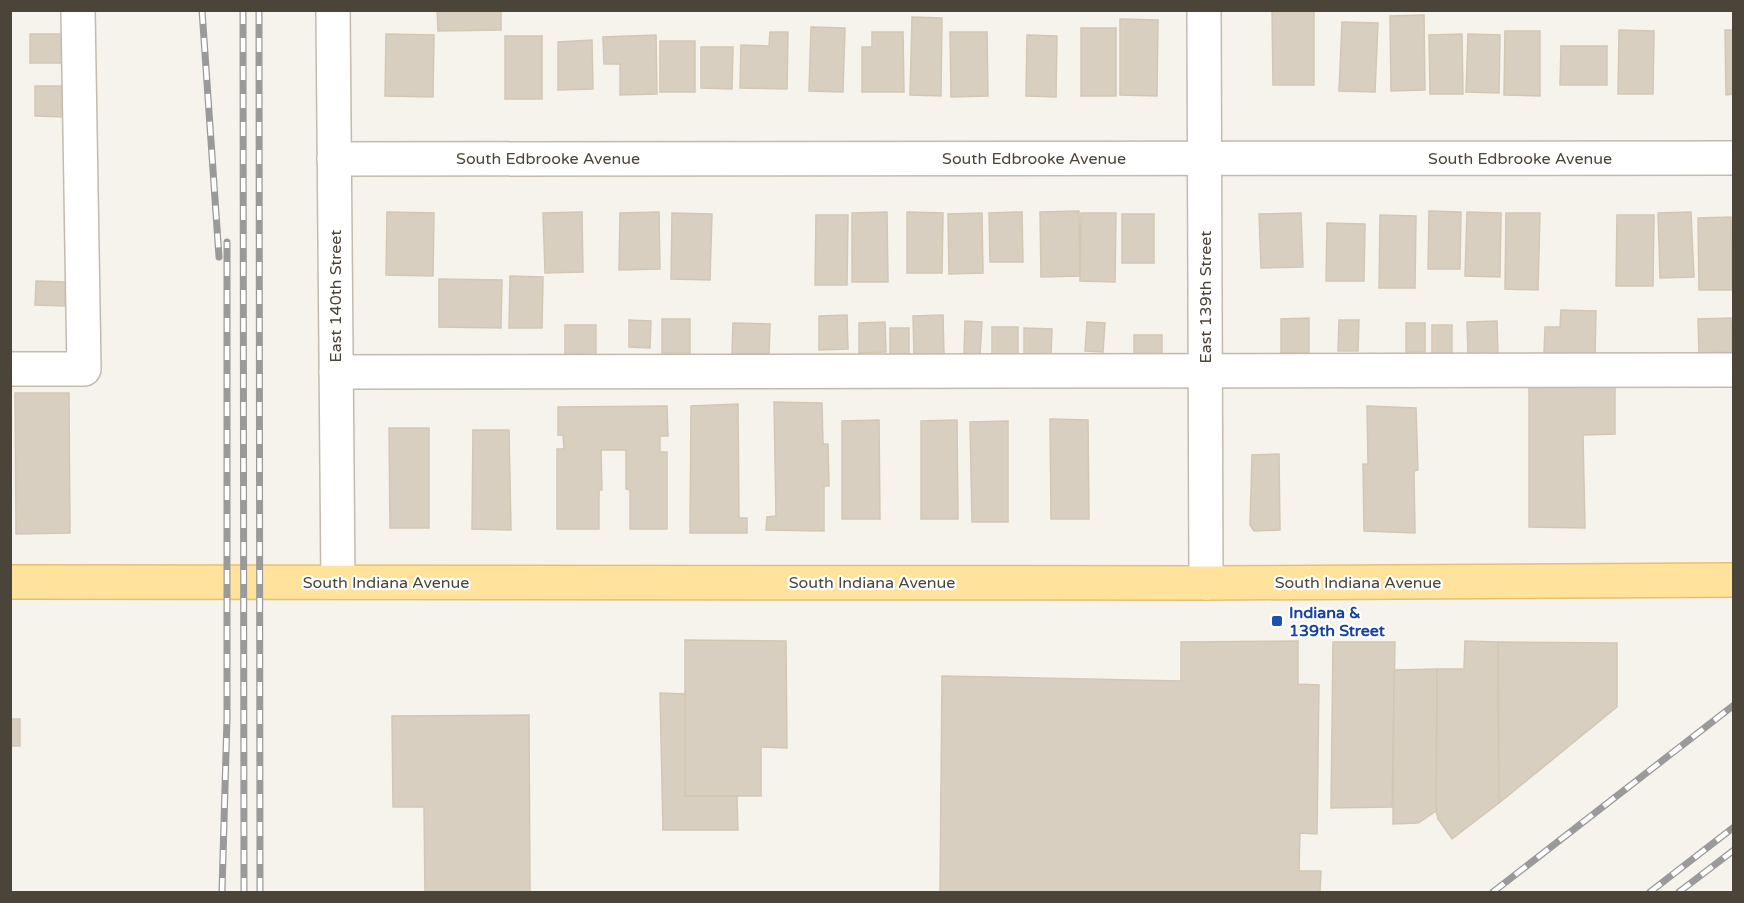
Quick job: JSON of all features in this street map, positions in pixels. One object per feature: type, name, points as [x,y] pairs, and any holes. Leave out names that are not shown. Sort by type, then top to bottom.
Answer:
[{"type":"main road","name":"South Indiana Avenue","points":[[10,582],[1206,583],[1734,580]]},
{"type":"street","points":[[10,369],[84,369],[78,10]]},
{"type":"street","name":"East 140th Street","points":[[333,10],[338,582]]},
{"type":"street","name":"East 139th Street","points":[[1204,10],[1206,583]]},
{"type":"street","name":"South Edbrooke Avenue","points":[[334,159],[1734,158]]},
{"type":"street","points":[[336,372],[1734,370]]},
{"type":"building","points":[[437,10],[501,10],[501,30],[438,31]]},
{"type":"building","points":[[1272,10],[1314,10],[1314,85],[1273,85]]},
{"type":"building","points":[[1424,15],[1425,90],[1391,91],[1390,16]]},
{"type":"building","points":[[912,17],[942,18],[941,96],[910,95]]},
{"type":"building","points":[[1120,19],[1158,20],[1157,96],[1120,95]]},
{"type":"building","points":[[1342,22],[1378,23],[1375,92],[1339,91]]},
{"type":"building","points":[[811,27],[845,28],[843,92],[809,91]]},
{"type":"building","points":[[1081,28],[1116,28],[1116,96],[1081,96]]},
{"type":"building","points":[[1619,30],[1654,31],[1653,94],[1618,94]]},
{"type":"building","points":[[1725,30],[1734,30],[1734,94],[1726,95]]},
{"type":"building","points":[[1505,31],[1540,31],[1540,96],[1504,95]]},
{"type":"building","points":[[770,32],[788,32],[787,89],[740,88],[741,45],[769,46]]},
{"type":"building","points":[[872,32],[903,32],[904,92],[862,92],[862,47],[872,47]]},
{"type":"building","points":[[950,32],[987,32],[988,96],[951,97]]},
{"type":"building","points":[[30,34],[65,34],[66,63],[30,63]]},
{"type":"building","points":[[386,34],[434,35],[433,97],[385,96]]},
{"type":"building","points":[[1462,34],[1463,94],[1430,94],[1429,35]]},
{"type":"building","points":[[1468,34],[1500,35],[1499,93],[1466,92]]},
{"type":"building","points":[[656,35],[657,94],[620,95],[620,64],[604,64],[603,37]]},
{"type":"building","points":[[1027,35],[1057,36],[1056,97],[1026,96]]},
{"type":"building","points":[[505,36],[542,36],[542,99],[505,99]]},
{"type":"building","points":[[592,40],[593,89],[558,90],[558,42]]},
{"type":"building","points":[[660,41],[695,41],[695,92],[660,92]]},
{"type":"building","points":[[1561,46],[1607,46],[1607,85],[1560,85]]},
{"type":"building","points":[[701,47],[733,47],[732,89],[701,88]]},
{"type":"building","points":[[35,86],[67,86],[66,117],[35,116]]},
{"type":"building","points":[[1079,211],[1080,276],[1041,277],[1040,212]]},
{"type":"building","points":[[1429,211],[1461,212],[1460,269],[1428,269]]},
{"type":"building","points":[[387,212],[434,213],[433,276],[386,275]]},
{"type":"building","points":[[582,212],[583,272],[545,273],[543,213]]},
{"type":"building","points":[[659,212],[660,269],[619,270],[620,213]]},
{"type":"building","points":[[887,212],[888,282],[852,282],[852,213]]},
{"type":"building","points":[[907,212],[943,213],[942,273],[907,273]]},
{"type":"building","points":[[1022,212],[1023,262],[990,262],[989,213]]},
{"type":"building","points":[[1467,212],[1501,213],[1500,277],[1465,276]]},
{"type":"building","points":[[1691,212],[1694,277],[1660,278],[1658,213]]},
{"type":"building","points":[[672,213],[712,214],[710,280],[671,279]]},
{"type":"building","points":[[982,213],[983,273],[949,274],[948,214]]},
{"type":"building","points":[[1081,213],[1116,213],[1115,282],[1080,281]]},
{"type":"building","points":[[1301,213],[1303,267],[1261,268],[1259,214]]},
{"type":"building","points":[[1506,213],[1540,213],[1538,290],[1505,289]]},
{"type":"building","points":[[1122,214],[1154,214],[1154,263],[1122,263]]},
{"type":"building","points":[[816,215],[848,215],[847,285],[815,285]]},
{"type":"building","points":[[1380,215],[1416,216],[1415,288],[1379,288]]},
{"type":"building","points":[[1617,215],[1654,215],[1653,286],[1616,286]]},
{"type":"building","points":[[1731,217],[1732,290],[1699,290],[1698,218]]},
{"type":"building","points":[[1327,223],[1365,224],[1364,281],[1326,281]]},
{"type":"building","points":[[510,276],[543,277],[542,328],[509,328]]},
{"type":"building","points":[[439,279],[502,280],[501,328],[439,327]]},
{"type":"building","points":[[36,281],[66,282],[65,306],[35,305]]},
{"type":"building","points":[[1561,310],[1596,311],[1595,355],[1544,354],[1545,327],[1560,327]]},
{"type":"building","points":[[847,315],[848,349],[819,350],[819,316]]},
{"type":"building","points":[[943,315],[944,354],[914,355],[913,316]]},
{"type":"building","points":[[1309,318],[1309,353],[1281,353],[1281,319]]},
{"type":"building","points":[[1731,318],[1732,352],[1699,353],[1698,319]]},
{"type":"building","points":[[662,319],[690,319],[690,353],[662,353]]},
{"type":"building","points":[[629,320],[651,321],[650,348],[629,347]]},
{"type":"building","points":[[1339,320],[1359,320],[1358,351],[1338,351]]},
{"type":"building","points":[[965,321],[982,322],[980,354],[964,353]]},
{"type":"building","points":[[1497,321],[1498,354],[1468,355],[1467,322]]},
{"type":"building","points":[[885,322],[886,352],[859,353],[859,323]]},
{"type":"building","points":[[1087,322],[1105,323],[1103,352],[1085,351]]},
{"type":"building","points":[[733,323],[770,324],[769,354],[732,354]]},
{"type":"building","points":[[1406,323],[1425,323],[1425,352],[1406,352]]},
{"type":"building","points":[[565,325],[596,325],[596,355],[565,354]]},
{"type":"building","points":[[1432,325],[1452,325],[1452,355],[1432,355]]},
{"type":"building","points":[[992,327],[1018,327],[1018,356],[992,356]]},
{"type":"building","points":[[890,328],[909,328],[909,355],[890,355]]},
{"type":"building","points":[[1024,328],[1052,329],[1051,356],[1024,355]]},
{"type":"building","points":[[1134,335],[1162,335],[1162,354],[1134,354]]},
{"type":"building","points":[[1615,372],[1615,434],[1583,435],[1585,528],[1529,527],[1529,373]]},
{"type":"building","points":[[15,393],[69,393],[70,533],[16,534]]},
{"type":"building","points":[[774,402],[822,403],[823,444],[828,444],[829,486],[824,486],[824,531],[766,530],[767,517],[776,516]]},
{"type":"building","points":[[738,404],[739,518],[747,518],[747,533],[690,533],[691,406]]},
{"type":"building","points":[[667,406],[668,436],[660,436],[660,452],[667,452],[667,529],[630,529],[630,490],[626,489],[626,450],[601,450],[602,490],[599,490],[599,529],[557,529],[557,449],[564,449],[563,435],[558,435],[558,407]]},
{"type":"building","points":[[1367,406],[1416,408],[1418,470],[1414,471],[1415,533],[1364,531],[1363,464],[1368,464]]},
{"type":"building","points":[[1050,419],[1088,420],[1089,519],[1051,519]]},
{"type":"building","points":[[879,420],[880,519],[842,519],[842,421]]},
{"type":"building","points":[[957,420],[958,519],[921,519],[921,421]]},
{"type":"building","points":[[1008,421],[1008,522],[972,522],[970,422]]},
{"type":"building","points":[[389,428],[429,428],[429,528],[390,528]]},
{"type":"building","points":[[473,430],[509,430],[511,530],[472,529]]},
{"type":"building","points":[[1279,454],[1280,530],[1254,531],[1250,525],[1252,455]]},
{"type":"building","points":[[685,640],[786,641],[787,748],[761,747],[761,796],[685,796]]},
{"type":"building","points":[[1298,641],[1298,684],[1319,685],[1317,834],[1300,833],[1299,871],[1321,871],[1320,892],[940,892],[942,676],[1181,681],[1181,642]]},
{"type":"building","points":[[1465,641],[1498,642],[1499,803],[1452,839],[1438,819],[1436,811],[1437,669],[1464,669]]},
{"type":"building","points":[[1333,642],[1395,642],[1392,807],[1331,808]]},
{"type":"building","points":[[1498,642],[1617,643],[1617,707],[1499,803]]},
{"type":"building","points":[[1437,669],[1436,811],[1418,823],[1393,824],[1394,670]]},
{"type":"building","points":[[660,693],[685,694],[685,796],[737,796],[738,830],[663,830]]},
{"type":"building","points":[[529,715],[530,892],[425,892],[424,807],[393,807],[392,716]]},
{"type":"building","points":[[10,719],[20,719],[20,746],[10,746]]},
{"type":"railway","points":[[202,10],[219,257]]},
{"type":"railway","points":[[243,10],[244,892]]},
{"type":"railway","points":[[259,10],[260,892]]},
{"type":"railway","points":[[222,892],[227,718],[227,242]]},
{"type":"railway","points":[[1493,892],[1734,705]]},
{"type":"railway","points":[[1650,892],[1734,827]]},
{"type":"railway","points":[[1679,892],[1734,850]]},
{"type":"place","name":"Indiana & 139th Street","points":[[1277,621]]}]
